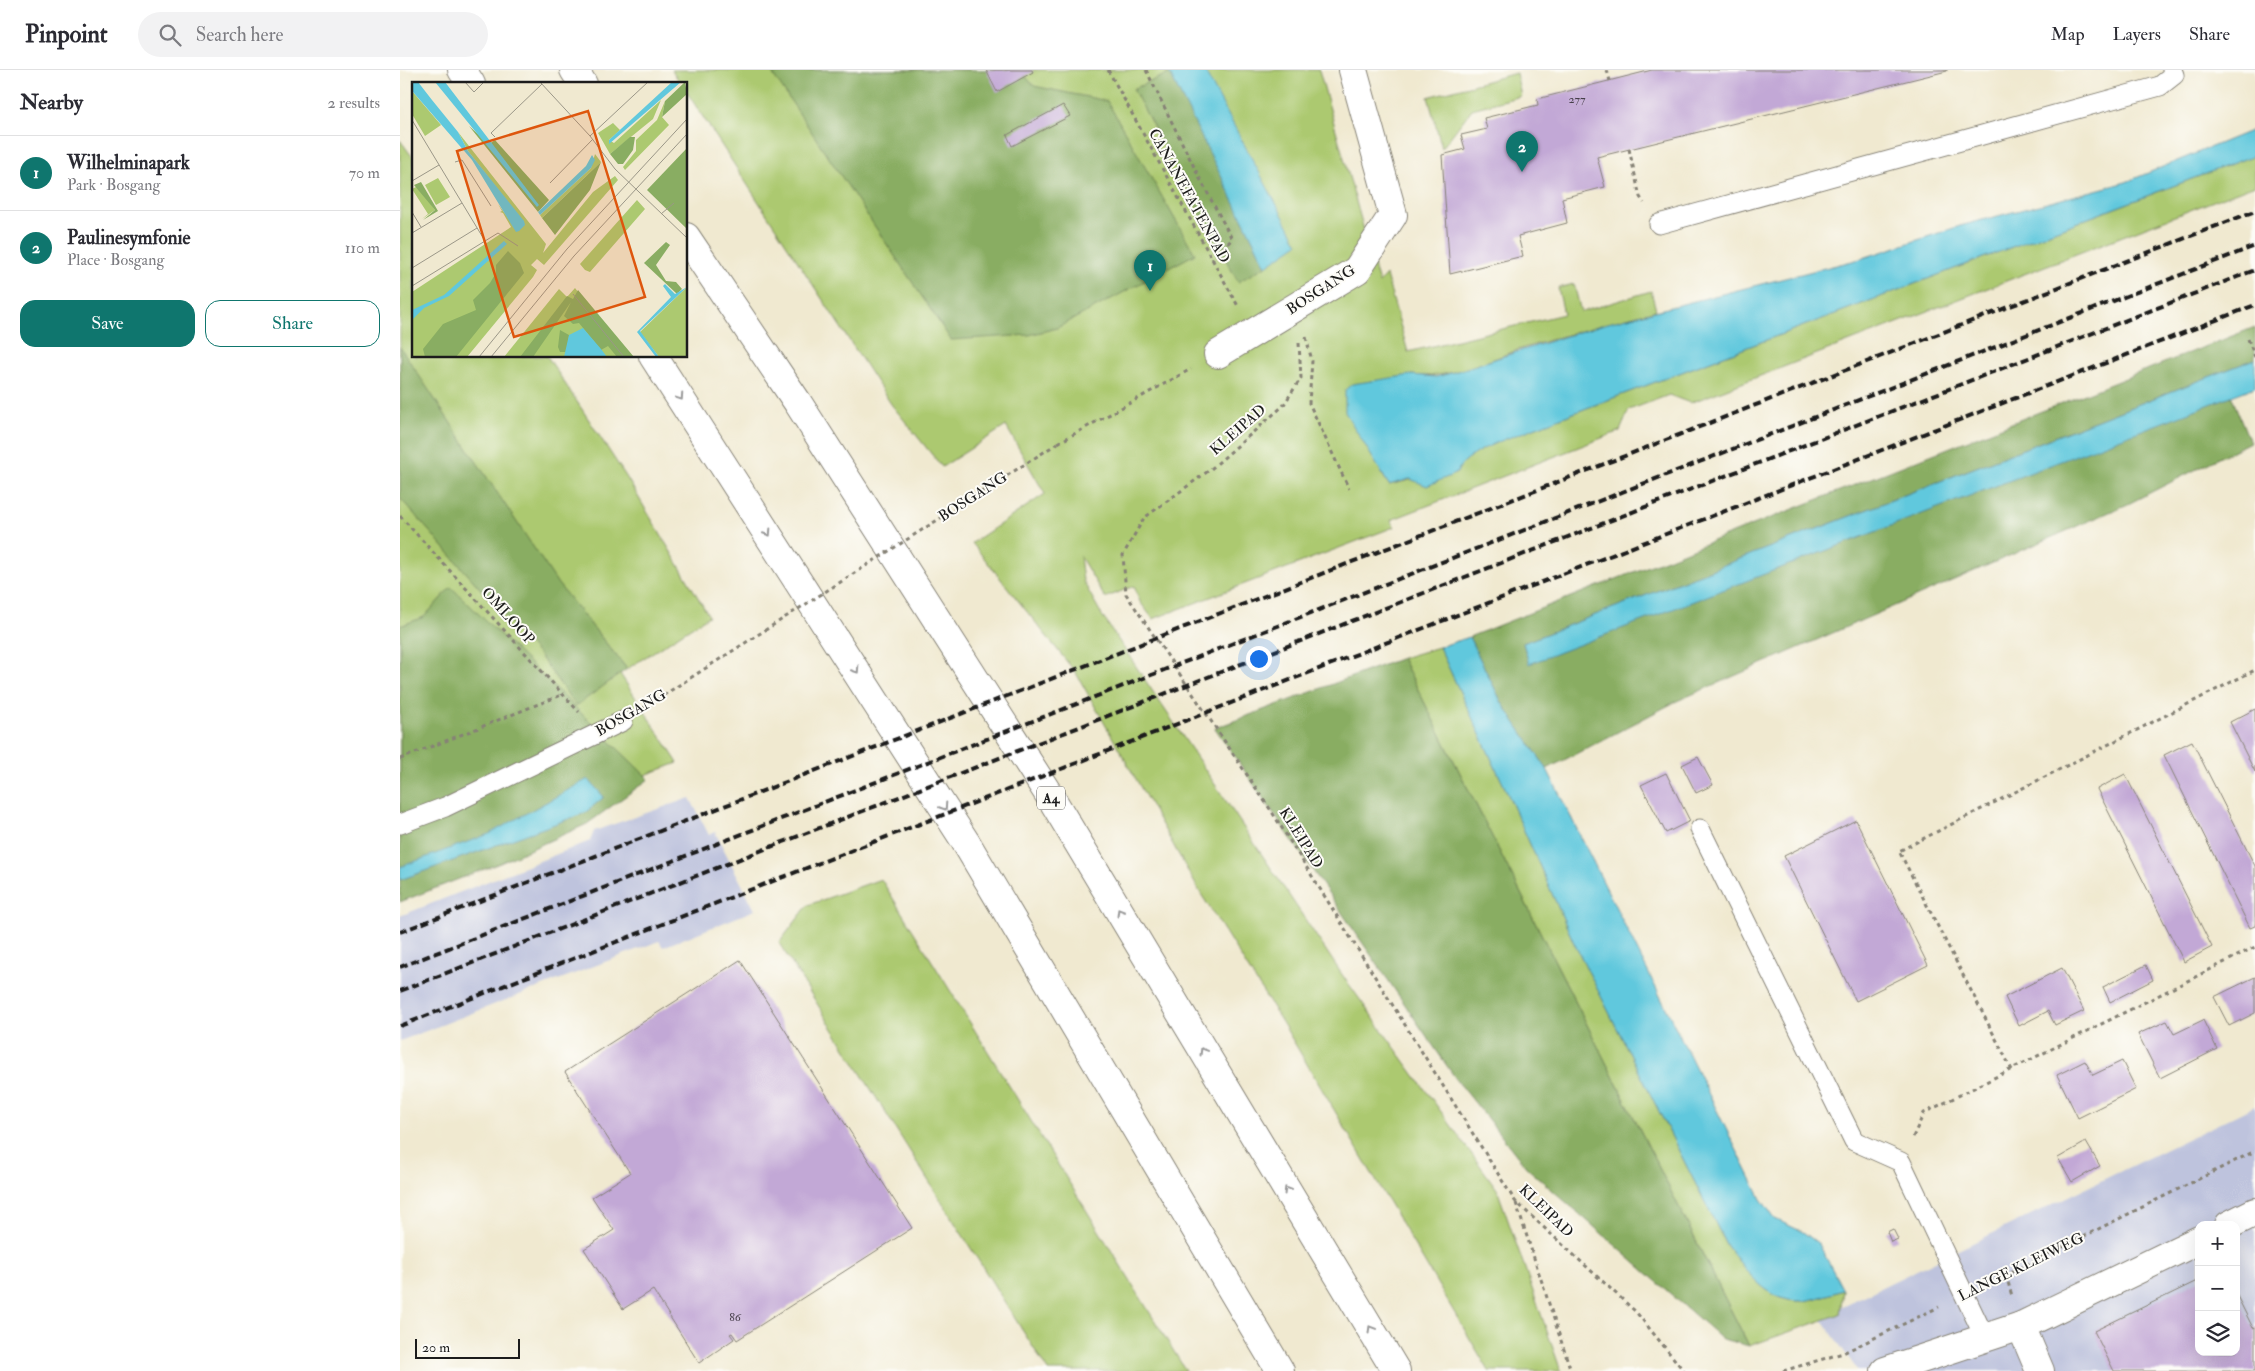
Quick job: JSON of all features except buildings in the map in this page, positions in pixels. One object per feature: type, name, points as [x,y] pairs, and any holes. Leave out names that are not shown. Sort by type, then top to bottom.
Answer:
[{"type":"main road","points":[[462,70],[470,82]]},
{"type":"main road","points":[[574,70],[582,82]]},
{"type":"main road","name":"BOSGANG","points":[[1218,354],[1356,270],[1393,215],[1353,70]]},
{"type":"main road","name":"A4","points":[[688,240],[798,403],[1053,801],[1396,1371]]},
{"type":"main road","points":[[653,358],[965,841],[1280,1371]]},
{"type":"main road","points":[[2237,1221],[2255,1212]]},
{"type":"main road","points":[[1885,1371],[2022,1326],[2195,1242]]},
{"type":"main road","points":[[2022,1326],[2040,1371]]},
{"type":"lane","points":[[1659,224],[2160,86],[2174,76],[2172,70]]},
{"type":"lane","name":"BOSGANG","points":[[400,824],[445,806],[623,721]]},
{"type":"lane","points":[[1700,829],[1854,1141],[1901,1162],[1985,1338]]},
{"type":"path","name":"CANANEFATENPAD","points":[[1108,70],[1252,333]]},
{"type":"path","points":[[1146,70],[1232,239],[1212,260]]},
{"type":"path","points":[[1607,70],[1610,81]]},
{"type":"path","points":[[1629,149],[1640,197],[1659,224]]},
{"type":"path","points":[[1292,308],[1312,362],[1309,402],[1349,489]]},
{"type":"path","name":"KLEIPAD","points":[[1292,308],[1300,346],[1301,378],[1283,406],[1211,469],[1144,518],[1123,555],[1126,594],[1272,812],[1515,1201],[1636,1312],[1684,1371]]},
{"type":"path","points":[[2248,339],[2255,357]]},
{"type":"path","name":"BOSGANG","points":[[623,721],[1058,443],[1218,354]]},
{"type":"path","name":"OMLOOP","points":[[400,516],[564,694],[596,734]]},
{"type":"path","points":[[2012,1070],[1899,851],[2255,670]]},
{"type":"path","points":[[400,759],[564,694]]},
{"type":"path","points":[[1901,1162],[1924,1113],[2255,947]]},
{"type":"path","name":"LANGE KLEIWEG","points":[[1783,1371],[1843,1353],[1964,1296],[2255,1151]]},
{"type":"path","points":[[1515,1201],[1571,1371]]},
{"type":"shaded area","points":[[690,798],[709,835],[715,832],[755,910],[663,947],[659,941],[400,1041],[400,916],[590,841],[594,831]]},
{"type":"shaded area","points":[[2255,1106],[2255,1371],[1858,1371],[1820,1317]]},
{"type":"green space","points":[[672,70],[1319,70],[1379,283],[1386,275],[1408,352],[1564,314],[1558,288],[1574,284],[1581,312],[1651,291],[1656,310],[1540,343],[1455,372],[1426,376],[1411,375],[1382,474],[1389,485],[1459,468],[1466,460],[1483,448],[1504,439],[2255,155],[2255,185],[1690,403],[1669,395],[1629,410],[1620,431],[1391,520],[1394,527],[1153,619],[1140,602],[1134,586],[1105,598],[1080,556],[1083,581],[1103,617],[1343,976],[1497,1189],[1561,1371],[1489,1371],[1285,1027],[1201,894],[1076,673],[972,543],[1045,494],[1006,426],[942,467],[891,404],[688,94],[688,82],[680,82]]},
{"type":"green space","points":[[770,70],[1020,70],[1034,86],[1107,101],[1195,254],[1057,328],[1029,335],[951,340]]},
{"type":"green space","points":[[1170,73],[1266,266],[1238,282],[1133,89]]},
{"type":"green space","points":[[1516,73],[1521,96],[1472,109],[1442,148],[1428,97]]},
{"type":"green space","points":[[400,140],[412,156],[412,358],[548,358],[627,478],[709,616],[627,669],[578,609],[678,763],[400,864]]},
{"type":"green space","points":[[2255,327],[2255,359],[1523,643],[1527,656],[2225,380],[2250,442],[2128,504],[1677,701],[1547,769],[1502,703],[1469,637]]},
{"type":"green space","points":[[400,347],[558,584],[627,669],[576,706],[540,656],[400,498]]},
{"type":"green space","points":[[451,587],[649,779],[587,824],[500,863],[400,902],[400,626],[424,617]]},
{"type":"green space","points":[[1439,647],[1506,790],[1574,943],[1727,1246],[1758,1283],[1778,1297],[1802,1301],[1843,1290],[1840,1314],[1749,1346],[1402,658]]},
{"type":"green space","points":[[1402,658],[1749,1346],[1722,1339],[1526,1167],[1456,1079],[1215,728]]},
{"type":"green space","points":[[881,879],[1186,1371],[1048,1371],[779,943],[808,905]]},
{"type":"water","points":[[1168,70],[1204,70],[1298,244],[1266,266]]},
{"type":"water","points":[[2255,129],[2255,155],[1502,440],[1469,458],[1461,465],[1457,473],[1427,486],[1410,479],[1389,485],[1345,412],[1345,390],[1352,384],[1411,375],[1436,377],[1604,324],[1860,259],[1960,226],[2126,182]]},
{"type":"water","points":[[2255,359],[2255,387],[1529,664],[1523,643]]},
{"type":"water","points":[[1469,637],[1502,703],[1547,769],[1761,1199],[1775,1219],[1803,1232],[1819,1244],[1843,1290],[1802,1301],[1778,1297],[1758,1283],[1727,1246],[1574,943],[1506,790],[1439,647]]},
{"type":"water","points":[[588,779],[604,797],[585,813],[400,880],[400,867],[489,834]]},
{"type":"railway","points":[[400,932],[2255,211]]},
{"type":"railway","points":[[400,967],[2255,246]]},
{"type":"railway","points":[[400,991],[2255,270]]},
{"type":"railway","points":[[400,1026],[2255,305]]},
{"type":"place","name":"Paulinesymfonie","points":[[1522,172]]},
{"type":"place","name":"Wilhelminapark","points":[[1150,291]]}]
